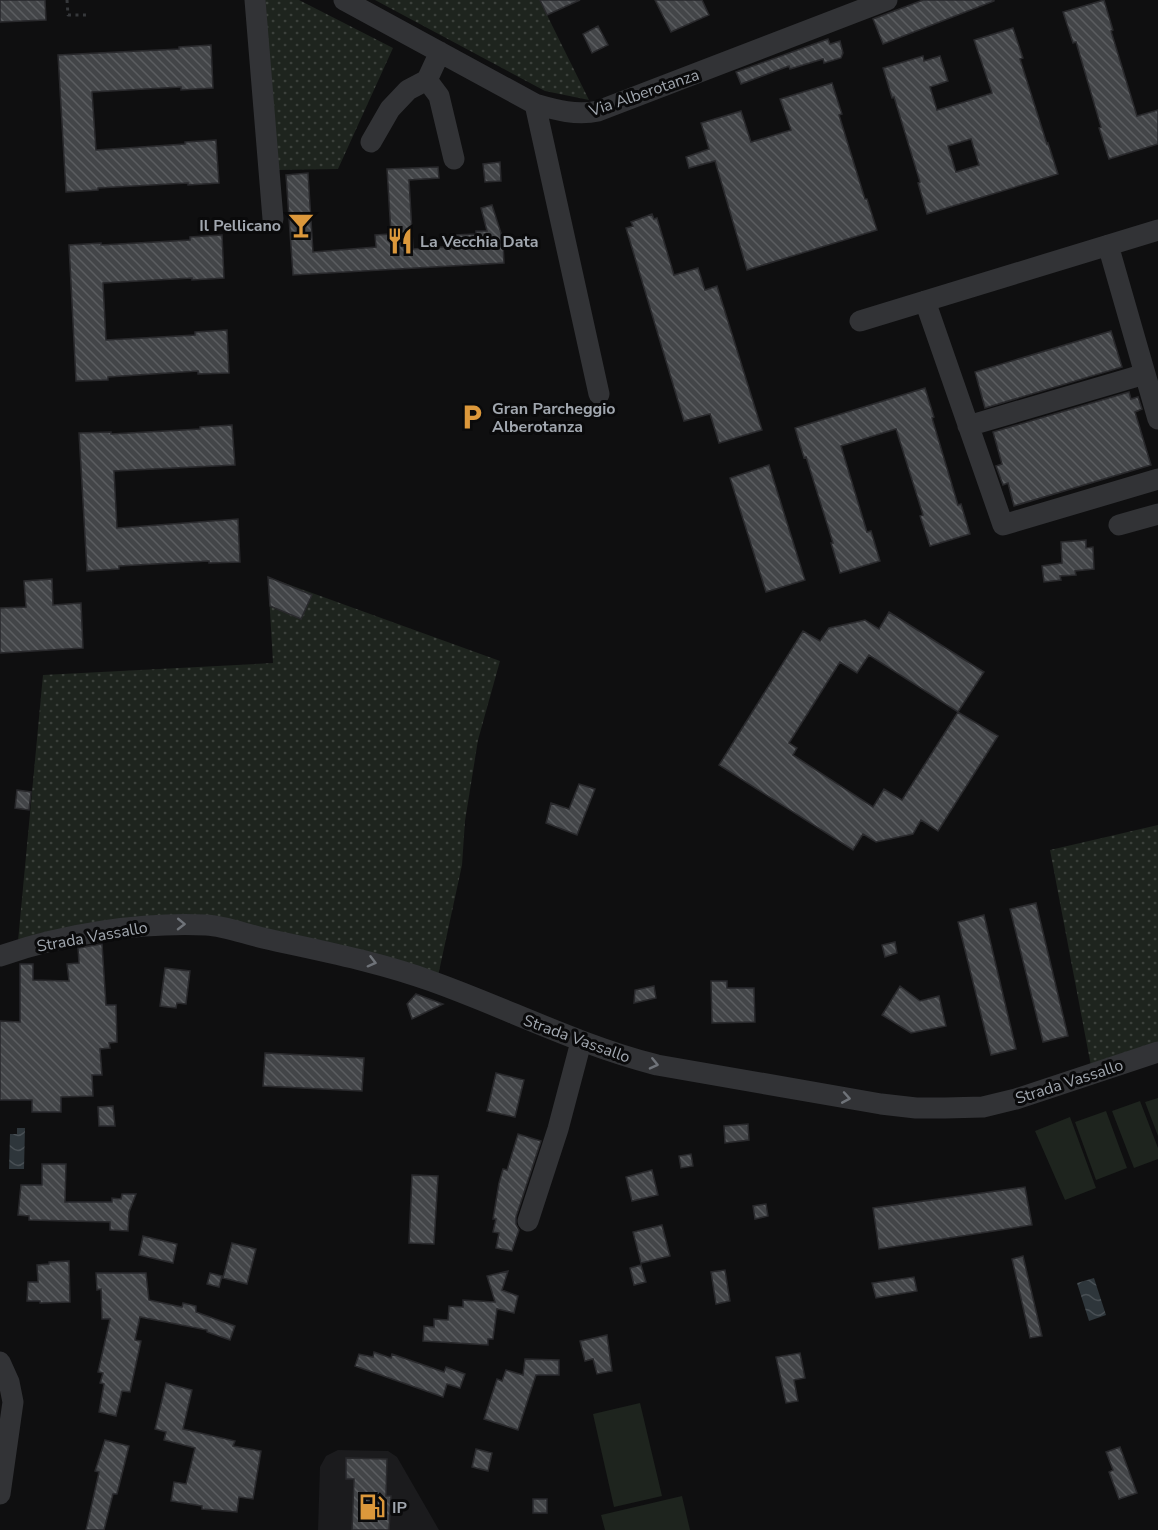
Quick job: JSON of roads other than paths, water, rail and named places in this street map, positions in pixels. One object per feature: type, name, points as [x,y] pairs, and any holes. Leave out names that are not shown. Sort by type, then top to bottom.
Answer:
[{"type":"street","points":[[255,0],[273,219]]},
{"type":"street","name":"Via Alberotanza","points":[[344,0],[535,104],[587,114],[887,0]]},
{"type":"street","points":[[371,142],[390,109],[408,90],[427,80],[440,52]]},
{"type":"street","points":[[427,80],[439,96],[454,159]]},
{"type":"street","points":[[535,104],[599,394]]},
{"type":"street","points":[[860,321],[1158,230]]},
{"type":"street","points":[[1108,245],[1158,419]]},
{"type":"street","points":[[925,301],[1003,525],[1158,479]]},
{"type":"street","points":[[968,426],[1145,374]]},
{"type":"street","points":[[1119,525],[1158,514]]},
{"type":"street","name":"Strada Vassallo","points":[[0,956],[106,930],[161,924],[209,925],[346,955],[432,981],[620,1056],[657,1065],[916,1108],[982,1107],[1016,1099],[1158,1052]]},
{"type":"street","points":[[528,1221],[558,1129],[581,1042]]},
{"type":"street","points":[[0,1362],[4,1381],[13,1402],[0,1494]]},
{"type":"water","points":[[17,1128],[25,1128],[24,1169],[9,1169],[10,1134],[17,1134]]},
{"type":"water","points":[[1094,1278],[1106,1315],[1089,1321],[1077,1283]]},
{"type":"place","name":"Il Pellicano","points":[[301,225]]},
{"type":"place","name":"La Vecchia Data","points":[[400,241]]},
{"type":"place","name":"Gran Parcheggio Alberotanza","points":[[472,417]]},
{"type":"place","name":"IP","points":[[372,1507]]}]
